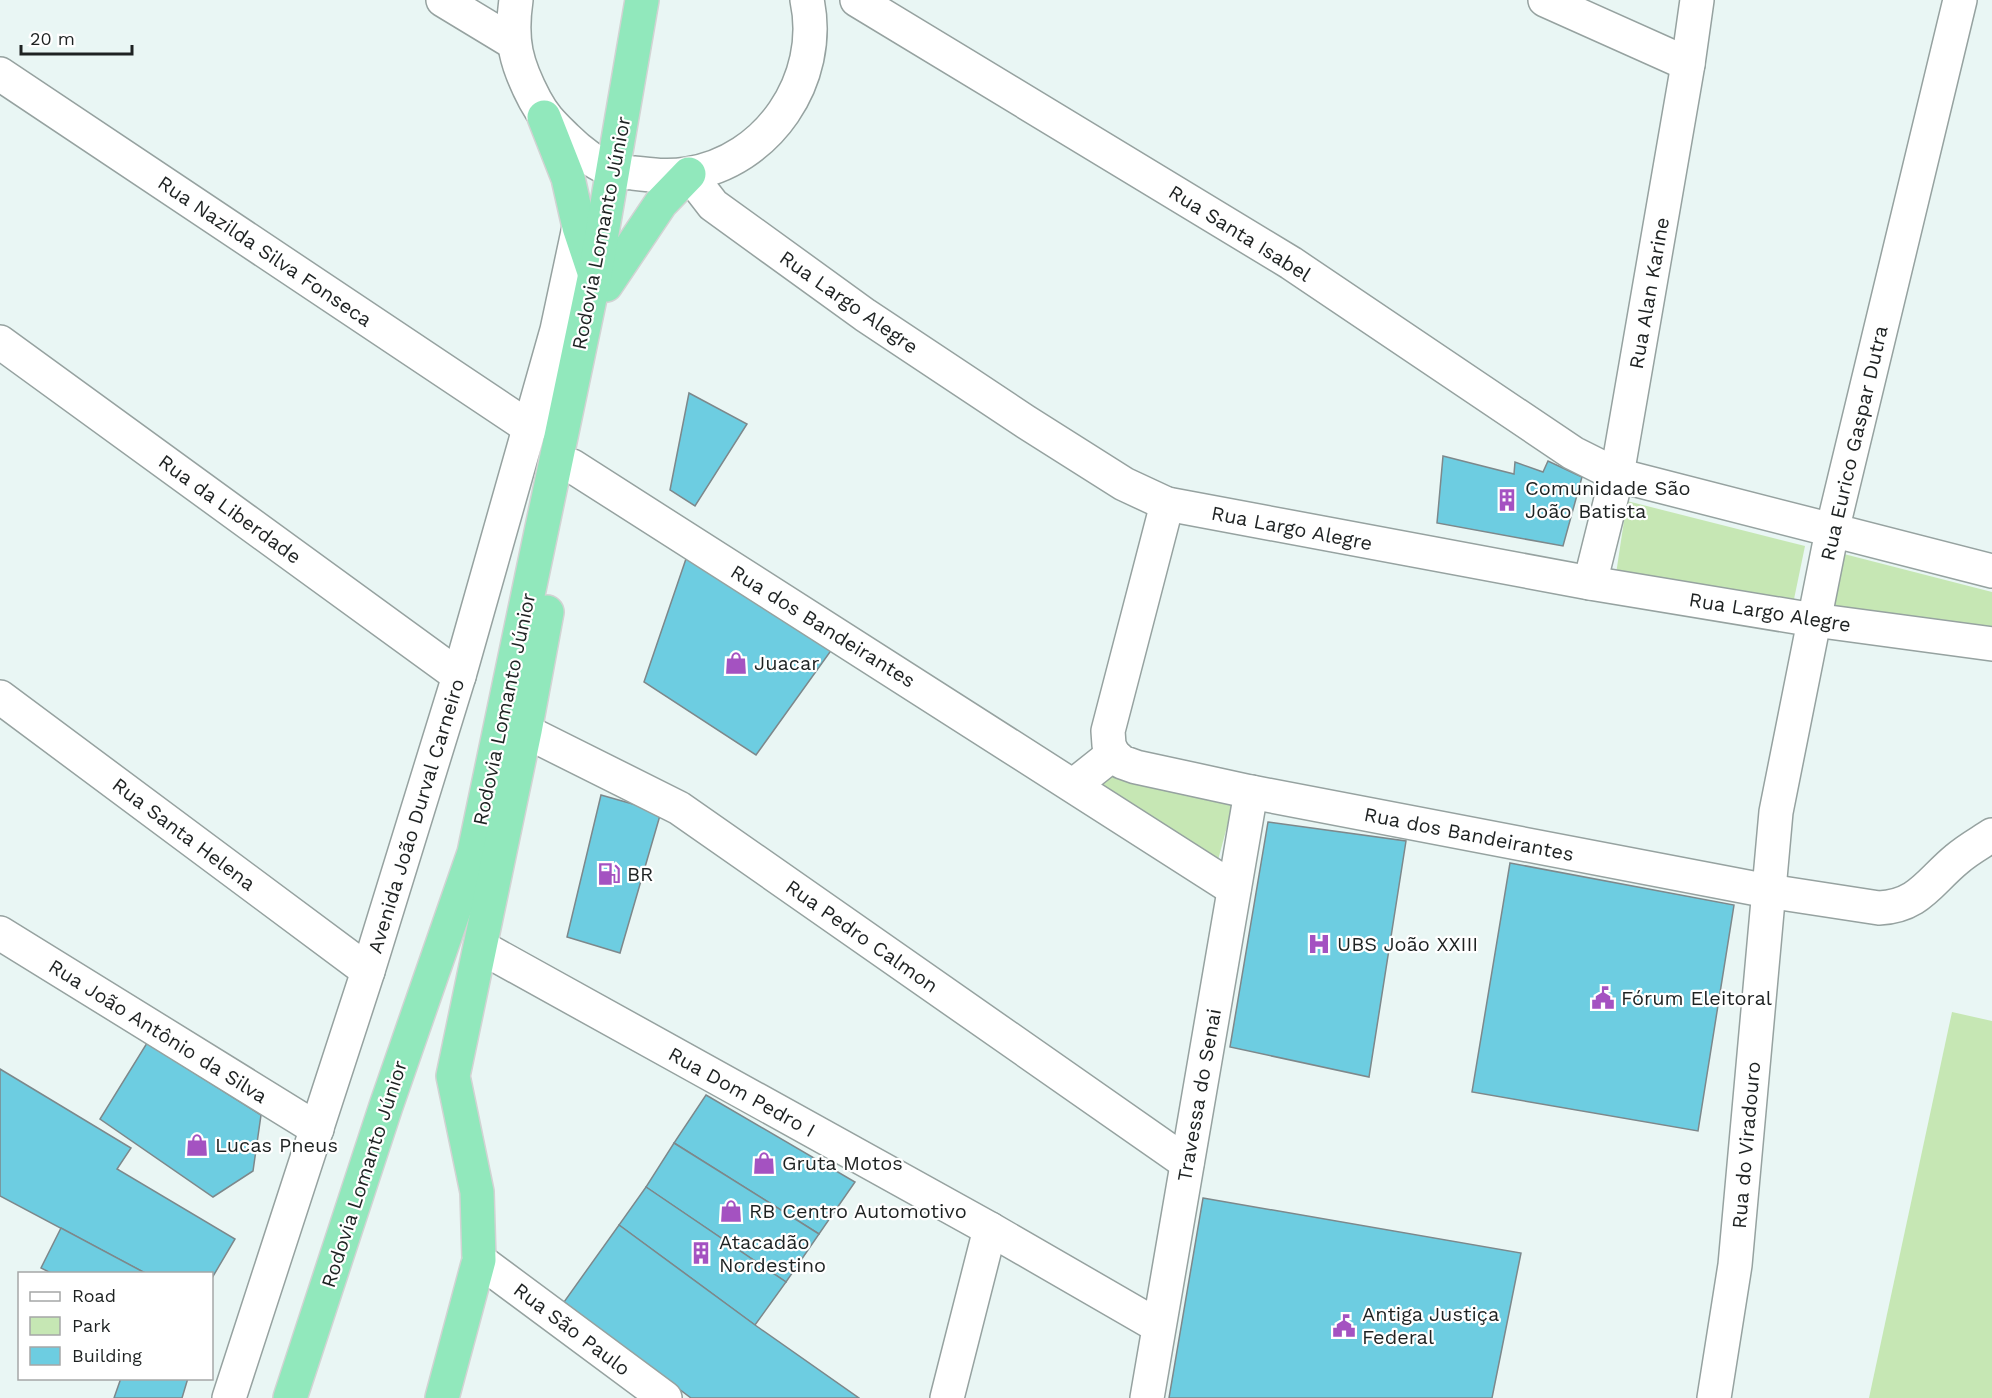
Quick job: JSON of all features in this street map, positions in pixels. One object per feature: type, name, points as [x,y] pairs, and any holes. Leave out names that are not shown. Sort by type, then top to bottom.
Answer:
[{"type":"highway","name":"Rodovia Lomanto Júnior","points":[[290,1398],[390,1096],[474,853],[623,172],[642,0]]},
{"type":"highway","name":"Rodovia Lomanto Júnior","points":[[623,172],[634,148],[660,0]]},
{"type":"highway","points":[[544,117],[568,178],[579,227],[600,280],[661,203],[689,174]]},
{"type":"highway","name":"Rodovia Lomanto Júnior","points":[[479,1260],[477,1192],[453,1076],[525,731],[572,466],[600,280]]},
{"type":"highway","points":[[442,1398],[479,1260]]},
{"type":"street","points":[[443,0],[514,43]]},
{"type":"street","points":[[516,0],[513,18],[514,43],[520,73],[544,117],[580,152],[623,172],[658,177],[689,174],[730,161],[765,136],[792,102],[808,61],[811,18],[807,0]]},
{"type":"street","name":"Rua Santa Isabel","points":[[857,0],[1291,263],[1573,453],[1617,476]]},
{"type":"street","points":[[1545,0],[1688,64]]},
{"type":"street","name":"Rua Alan Karine","points":[[1590,583],[1617,476],[1697,0]]},
{"type":"street","name":"Rua Eurico Gaspar Dutra","points":[[1768,891],[1776,812],[1832,531],[1960,0]]},
{"type":"street","name":"Rua Nazilda Silva Fonseca","points":[[0,74],[530,428]]},
{"type":"street","name":"Rua Largo Alegre","points":[[689,174],[713,205],[865,315],[1114,478],[1167,504],[1590,583],[1814,620],[1992,644]]},
{"type":"street","name":"Avenida João Durval Carneiro","points":[[229,1398],[368,971],[459,676],[557,330],[579,227]]},
{"type":"street","name":"Rua da Liberdade","points":[[0,342],[459,676]]},
{"type":"street","name":"Rua dos Bandeirantes","points":[[572,466],[1234,889]]},
{"type":"street","points":[[1617,476],[1992,571]]},
{"type":"street","points":[[1074,785],[1113,754],[1108,745],[1108,731],[1167,504]]},
{"type":"street","name":"Rua Santa Helena","points":[[0,697],[368,971]]},
{"type":"street","name":"Rua Pedro Calmon","points":[[525,731],[679,808],[1187,1163]]},
{"type":"street","name":"Rua dos Bandeirantes","points":[[1113,754],[1122,762],[1136,767],[1251,792],[1768,891],[1879,908],[1893,907],[1908,902],[1924,892],[1956,859],[1992,835]]},
{"type":"street","name":"Travessa do Senai","points":[[1148,1398],[1158,1326],[1251,792]]},
{"type":"street","name":"Rua do Viradouro","points":[[1714,1398],[1736,1265],[1768,891]]},
{"type":"street","name":"Rua João Antônio da Silva","points":[[0,933],[317,1129]]},
{"type":"street","name":"Rua Dom Pedro I","points":[[481,947],[990,1229],[1158,1326]]},
{"type":"street","points":[[947,1398],[990,1229]]},
{"type":"street","name":"Rua São Paulo","points":[[479,1260],[665,1398]]},
{"type":"green space","points":[[1627,501],[1805,546],[1793,604],[1616,574]]},
{"type":"green space","points":[[1844,554],[1992,592],[1992,631],[1833,609]]},
{"type":"green space","points":[[1107,776],[1234,801],[1218,860],[1101,786]]},
{"type":"green space","points":[[1952,1012],[1992,1021],[1992,1398],[1869,1398]]},
{"type":"building","points":[[689,393],[747,424],[695,506],[670,490]]},
{"type":"building","name":"Comunidade São João Batista","points":[[1443,456],[1514,474],[1515,462],[1543,472],[1548,461],[1582,477],[1563,546],[1437,523]]},
{"type":"building","name":"Juacar","points":[[688,553],[835,645],[756,755],[644,682]]},
{"type":"building","points":[[601,795],[661,812],[620,953],[567,937]]},
{"type":"building","name":"UBS João XXIII","points":[[1268,822],[1406,841],[1369,1077],[1230,1047]]},
{"type":"building","name":"Fórum Eleitoral","points":[[1510,863],[1734,905],[1698,1131],[1472,1092]]},
{"type":"building","name":"Lucas Pneus","points":[[147,1043],[261,1115],[253,1171],[213,1197],[100,1119]]},
{"type":"building","points":[[0,1069],[131,1148],[117,1169],[235,1239],[213,1276],[213,1272],[143,1272],[0,1196]]},
{"type":"building","name":"Gruta Motos","points":[[706,1095],[855,1182],[819,1234],[674,1143]]},
{"type":"building","name":"RB Centro Automotivo","points":[[674,1143],[819,1234],[786,1282],[646,1187]]},
{"type":"building","name":"Atacadão Nordestino","points":[[646,1187],[786,1282],[755,1325],[619,1225]]},
{"type":"building","name":"Antiga Justiça Federal","points":[[1203,1198],[1521,1253],[1492,1398],[1169,1398]]},
{"type":"building","points":[[619,1225],[859,1398],[691,1398],[564,1302]]},
{"type":"building","points":[[61,1228],[143,1272],[49,1272],[41,1268]]},
{"type":"building","points":[[120,1380],[187,1380],[182,1398],[114,1398]]},
{"type":"place","name":"Comunidade São João Batista","points":[[1507,500]]},
{"type":"place","name":"Juacar","points":[[736,663]]},
{"type":"place","name":"BR","points":[[609,874]]},
{"type":"place","name":"UBS João XXIII","points":[[1319,944]]},
{"type":"place","name":"Fórum Eleitoral","points":[[1603,998]]},
{"type":"place","name":"Lucas Pneus","points":[[197,1145]]},
{"type":"place","name":"Gruta Motos","points":[[764,1163]]},
{"type":"place","name":"RB Centro Automotivo","points":[[731,1211]]},
{"type":"place","name":"Atacadão Nordestino","points":[[701,1253]]},
{"type":"place","name":"Antiga Justiça Federal","points":[[1344,1326]]}]
